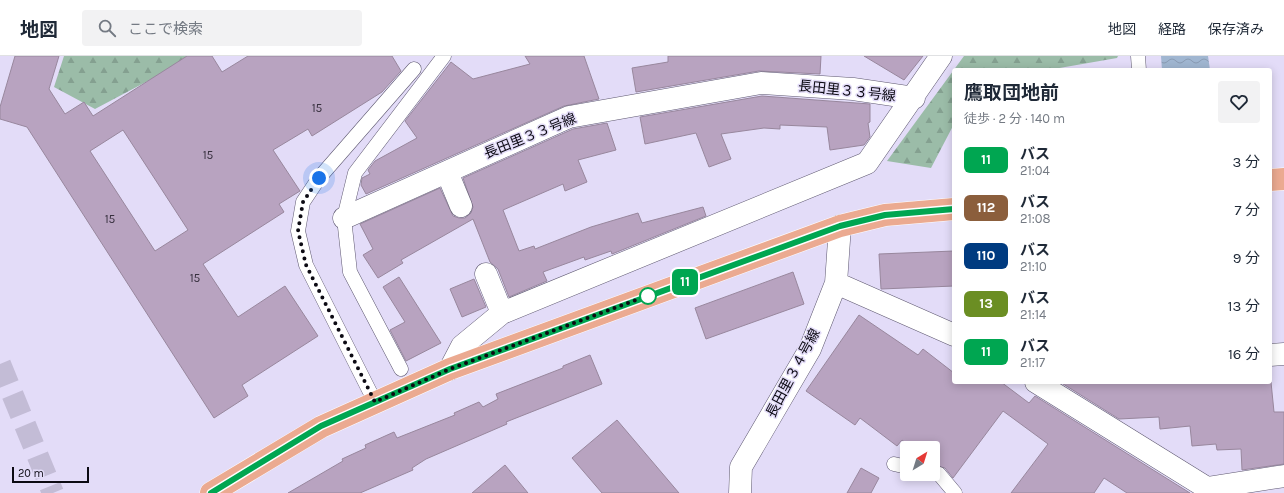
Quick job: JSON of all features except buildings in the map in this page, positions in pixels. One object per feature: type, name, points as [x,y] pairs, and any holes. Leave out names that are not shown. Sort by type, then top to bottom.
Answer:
[{"type":"main road","points":[[1272,180],[1284,179]]},
{"type":"main road","points":[[211,493],[321,426],[450,369],[840,226],[885,215],[952,209]]},
{"type":"street","points":[[450,369],[462,346],[502,313],[867,163],[914,98],[941,56]]},
{"type":"street","name":"長田里３３号線","points":[[344,218],[569,117],[761,83],[852,89],[914,98]]},
{"type":"street","points":[[447,172],[461,206]]},
{"type":"street","name":"長田里３４号線","points":[[740,493],[741,467],[810,349],[836,283],[840,226]]},
{"type":"street","points":[[486,274],[502,313]]},
{"type":"street","points":[[836,283],[952,334]]},
{"type":"street","points":[[1272,355],[1284,354]]},
{"type":"street","points":[[1039,384],[1207,488],[1284,476]]},
{"type":"lane","points":[[400,369],[350,272],[344,218],[355,173],[444,56]]},
{"type":"lane","points":[[1138,56],[1139,68]]},
{"type":"lane","points":[[375,402],[306,265],[298,231],[303,202],[319,178],[414,69]]},
{"type":"lane","points":[[940,476],[955,493]]},
{"type":"green space","points":[[64,56],[195,56],[95,109],[54,87]]},
{"type":"green space","points":[[964,56],[1118,56],[1117,58],[1060,68],[955,68]]},
{"type":"green space","points":[[952,72],[952,128],[931,168],[887,161]]},
{"type":"water","points":[[1161,56],[1208,56],[1210,68],[1162,68]]},
{"type":"tunnel","points":[[0,364],[53,493]]},
{"type":"bus line","name":"11","points":[[211,493],[321,426],[450,369],[768,251],[840,226],[885,215],[952,209]]},
{"type":"route","points":[[319,178],[303,202],[298,231],[306,265],[375,402],[450,369],[652,294],[648,296]]}]
